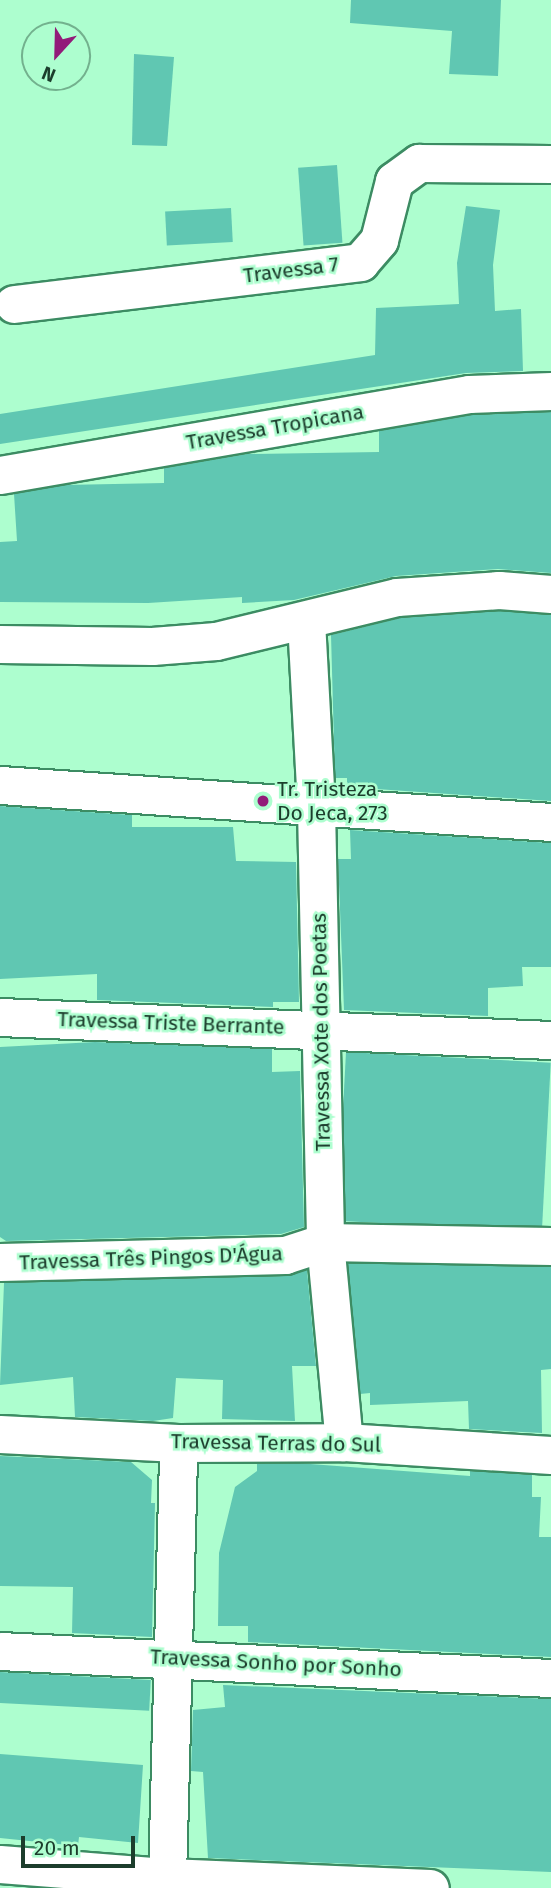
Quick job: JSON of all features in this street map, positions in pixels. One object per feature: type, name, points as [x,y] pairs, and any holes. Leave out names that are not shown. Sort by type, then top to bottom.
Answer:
[{"type":"street","name":"Travessa 7","points":[[14,304],[360,262],[379,240],[394,181],[419,163],[551,164]]},
{"type":"street","name":"Travessa Tropicana","points":[[0,475],[469,394],[551,391]]},
{"type":"street","points":[[0,644],[190,643],[306,621],[397,597],[499,590],[551,594]]},
{"type":"street","name":"Travessa Xote dos Poetas","points":[[306,621],[316,808],[325,1242],[344,1442]]},
{"type":"street","points":[[0,785],[551,822]]},
{"type":"street","name":"Travessa Triste Berrante","points":[[0,1017],[551,1040]]},
{"type":"street","name":"Travessa Três Pingos D'Água","points":[[0,1262],[285,1255],[325,1242],[551,1246]]},
{"type":"street","name":"Travessa Terras do Sul","points":[[0,1434],[178,1443],[344,1442],[551,1455]]},
{"type":"street","points":[[166,1877],[175,1656],[178,1443]]},
{"type":"street","name":"Travessa Sonho por Sonho","points":[[0,1651],[175,1656],[551,1678]]},
{"type":"street","points":[[0,1864],[39,1877],[166,1877],[429,1888]]},
{"type":"building","points":[[351,0],[501,0],[498,76],[449,74],[452,31],[350,23]]},
{"type":"building","points":[[134,54],[174,57],[167,146],[132,145]]},
{"type":"building","points":[[337,165],[342,243],[304,246],[298,168]]},
{"type":"building","points":[[466,206],[500,210],[493,265],[495,311],[521,309],[523,371],[466,373],[0,444],[0,414],[375,355],[376,308],[459,304],[457,263]]},
{"type":"building","points":[[231,208],[233,242],[167,245],[165,211]]},
{"type":"building","points":[[551,412],[551,573],[498,569],[396,576],[294,600],[242,603],[242,597],[148,603],[0,602],[0,542],[17,541],[14,494],[64,485],[164,483],[164,468],[247,454],[379,452],[379,431],[471,415]]},
{"type":"building","points":[[499,611],[551,615],[551,801],[347,787],[347,778],[335,778],[331,635],[400,618]]},
{"type":"building","points":[[0,806],[132,815],[132,827],[233,827],[236,861],[296,862],[299,1002],[273,1002],[273,1007],[97,1000],[97,974],[0,979]]},
{"type":"building","points":[[350,830],[551,843],[551,967],[522,967],[523,986],[488,988],[488,1016],[344,1010],[338,859],[351,859]]},
{"type":"building","points":[[95,1042],[272,1049],[272,1072],[300,1071],[304,1227],[281,1234],[6,1241],[0,1237],[0,1047]]},
{"type":"building","points":[[346,1052],[551,1063],[542,1231],[337,1221]]},
{"type":"building","points":[[348,1263],[551,1267],[551,1369],[541,1370],[542,1433],[469,1429],[468,1401],[370,1405],[370,1393],[360,1394]]},
{"type":"building","points":[[307,1270],[316,1366],[292,1366],[295,1421],[222,1419],[223,1380],[176,1378],[173,1418],[153,1421],[75,1417],[73,1377],[0,1385],[4,1283],[286,1276]]},
{"type":"building","points":[[0,1456],[131,1462],[152,1480],[151,1503],[155,1503],[152,1637],[72,1633],[73,1587],[0,1586]]},
{"type":"building","points":[[297,1463],[470,1476],[470,1471],[532,1475],[532,1497],[541,1497],[539,1537],[551,1537],[551,1657],[248,1642],[248,1626],[218,1626],[219,1553],[235,1487],[257,1471],[257,1464]]},
{"type":"building","points":[[0,1672],[151,1680],[149,1711],[0,1703]]},
{"type":"building","points":[[223,1685],[551,1699],[551,1872],[208,1858],[203,1772],[191,1771],[193,1710],[225,1707]]},
{"type":"building","points":[[0,1754],[143,1765],[138,1843],[79,1837],[78,1846],[0,1838]]},
{"type":"place","name":"Tr. Tristeza Do Jeca, 273","points":[[263,801]]}]
